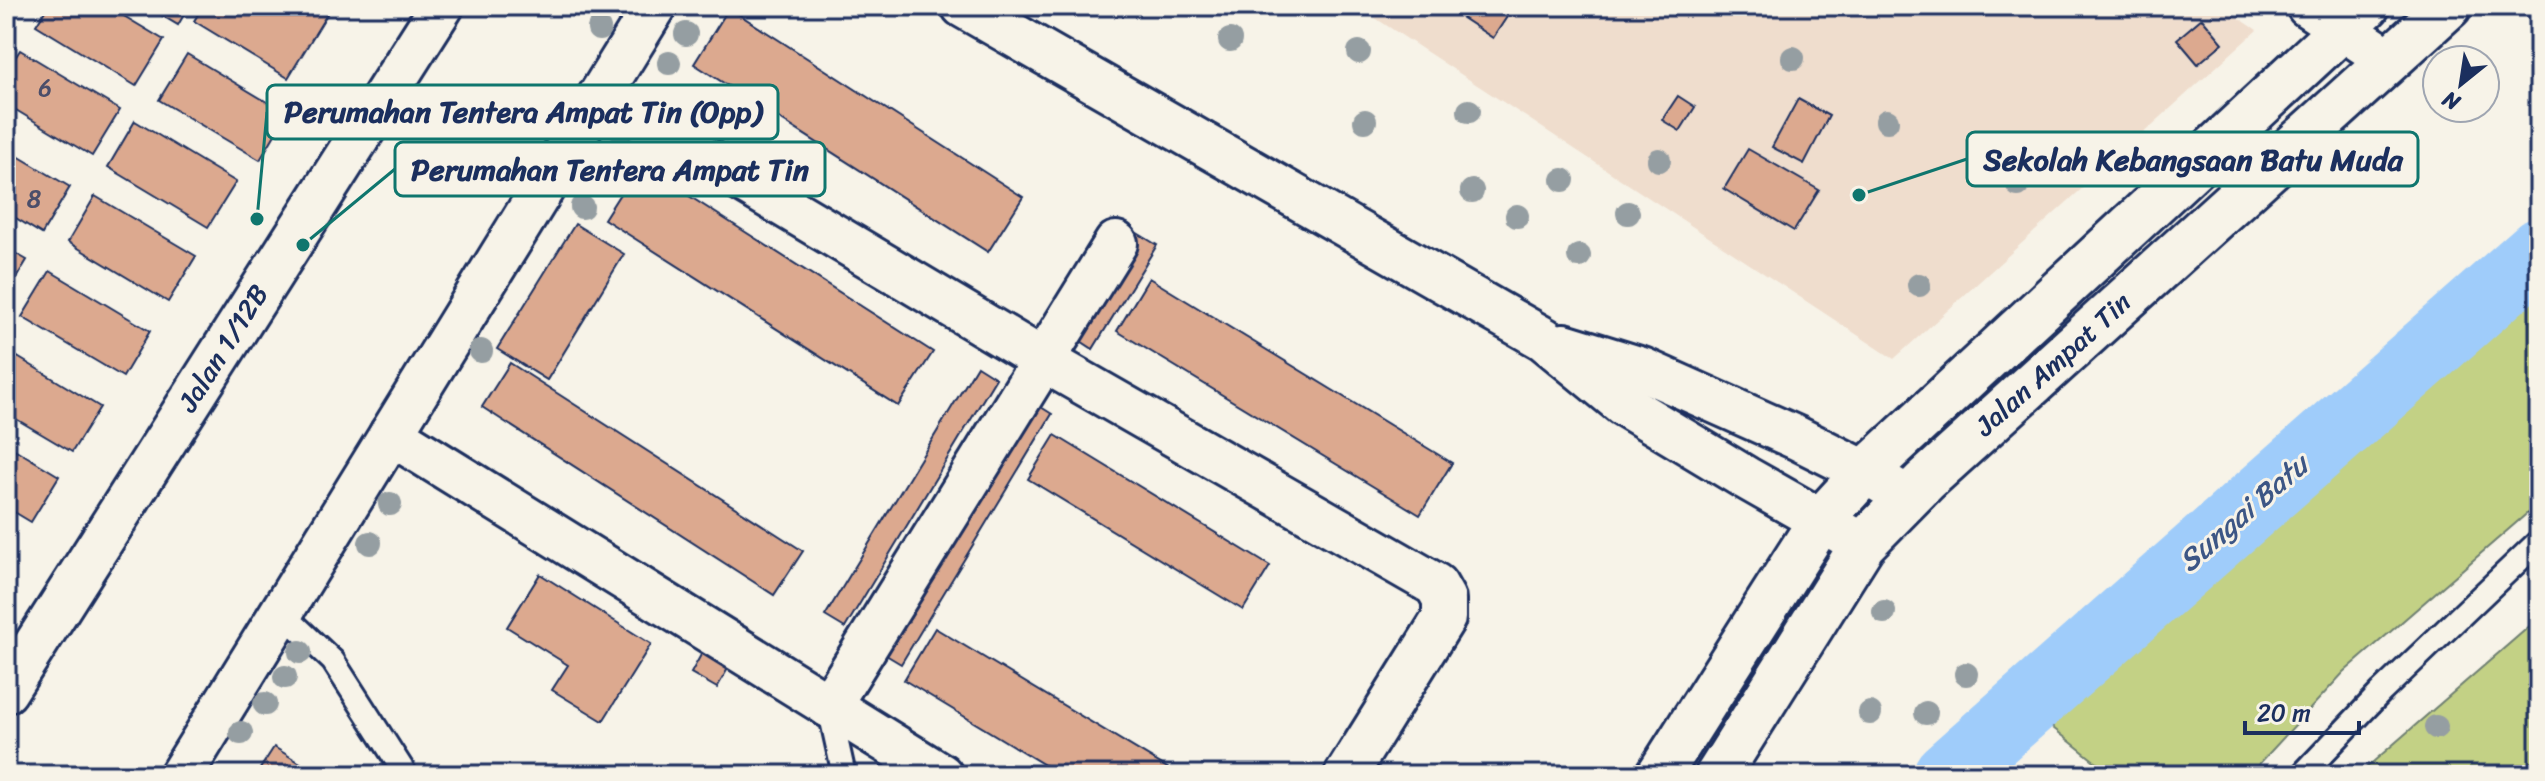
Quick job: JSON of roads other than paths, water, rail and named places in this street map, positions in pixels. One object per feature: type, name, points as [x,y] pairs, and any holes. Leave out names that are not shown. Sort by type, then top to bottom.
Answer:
[{"type":"street","name":"Jalan 1/12B","points":[[6,691],[442,6]]},
{"type":"street","points":[[181,775],[655,6]]},
{"type":"street","points":[[963,6],[1544,339],[1623,404],[1863,544]]},
{"type":"street","name":"Jalan Ampat Tin","points":[[1718,775],[1863,544],[1907,497],[2449,6]]},
{"type":"street","points":[[2339,13],[2388,59]]},
{"type":"street","name":"Jalan Ampat Tin","points":[[1659,775],[1821,520],[1865,472],[2339,13]]},
{"type":"street","points":[[600,96],[1043,360],[1436,585],[1444,599],[1444,618],[1346,775]]},
{"type":"street","points":[[829,706],[1116,243]]},
{"type":"street","points":[[1544,339],[1642,369],[1797,438],[1907,497]]},
{"type":"street","points":[[391,434],[941,775]]},
{"type":"lane","points":[[2302,775],[2382,691],[2539,541]]},
{"type":"lane","points":[[281,612],[333,661],[406,775]]},
{"type":"lane","points":[[829,706],[844,775]]},
{"type":"waterway","name":"Sungai Batu","points":[[1947,775],[2539,252]]},
{"type":"place","name":"Sekolah Kebangsaan Batu Muda","points":[[1859,195]]},
{"type":"place","name":"Perumahan Tentera Ampat Tin (Opp)","points":[[257,219]]},
{"type":"place","name":"Perumahan Tentera Ampat Tin","points":[[303,245]]}]
